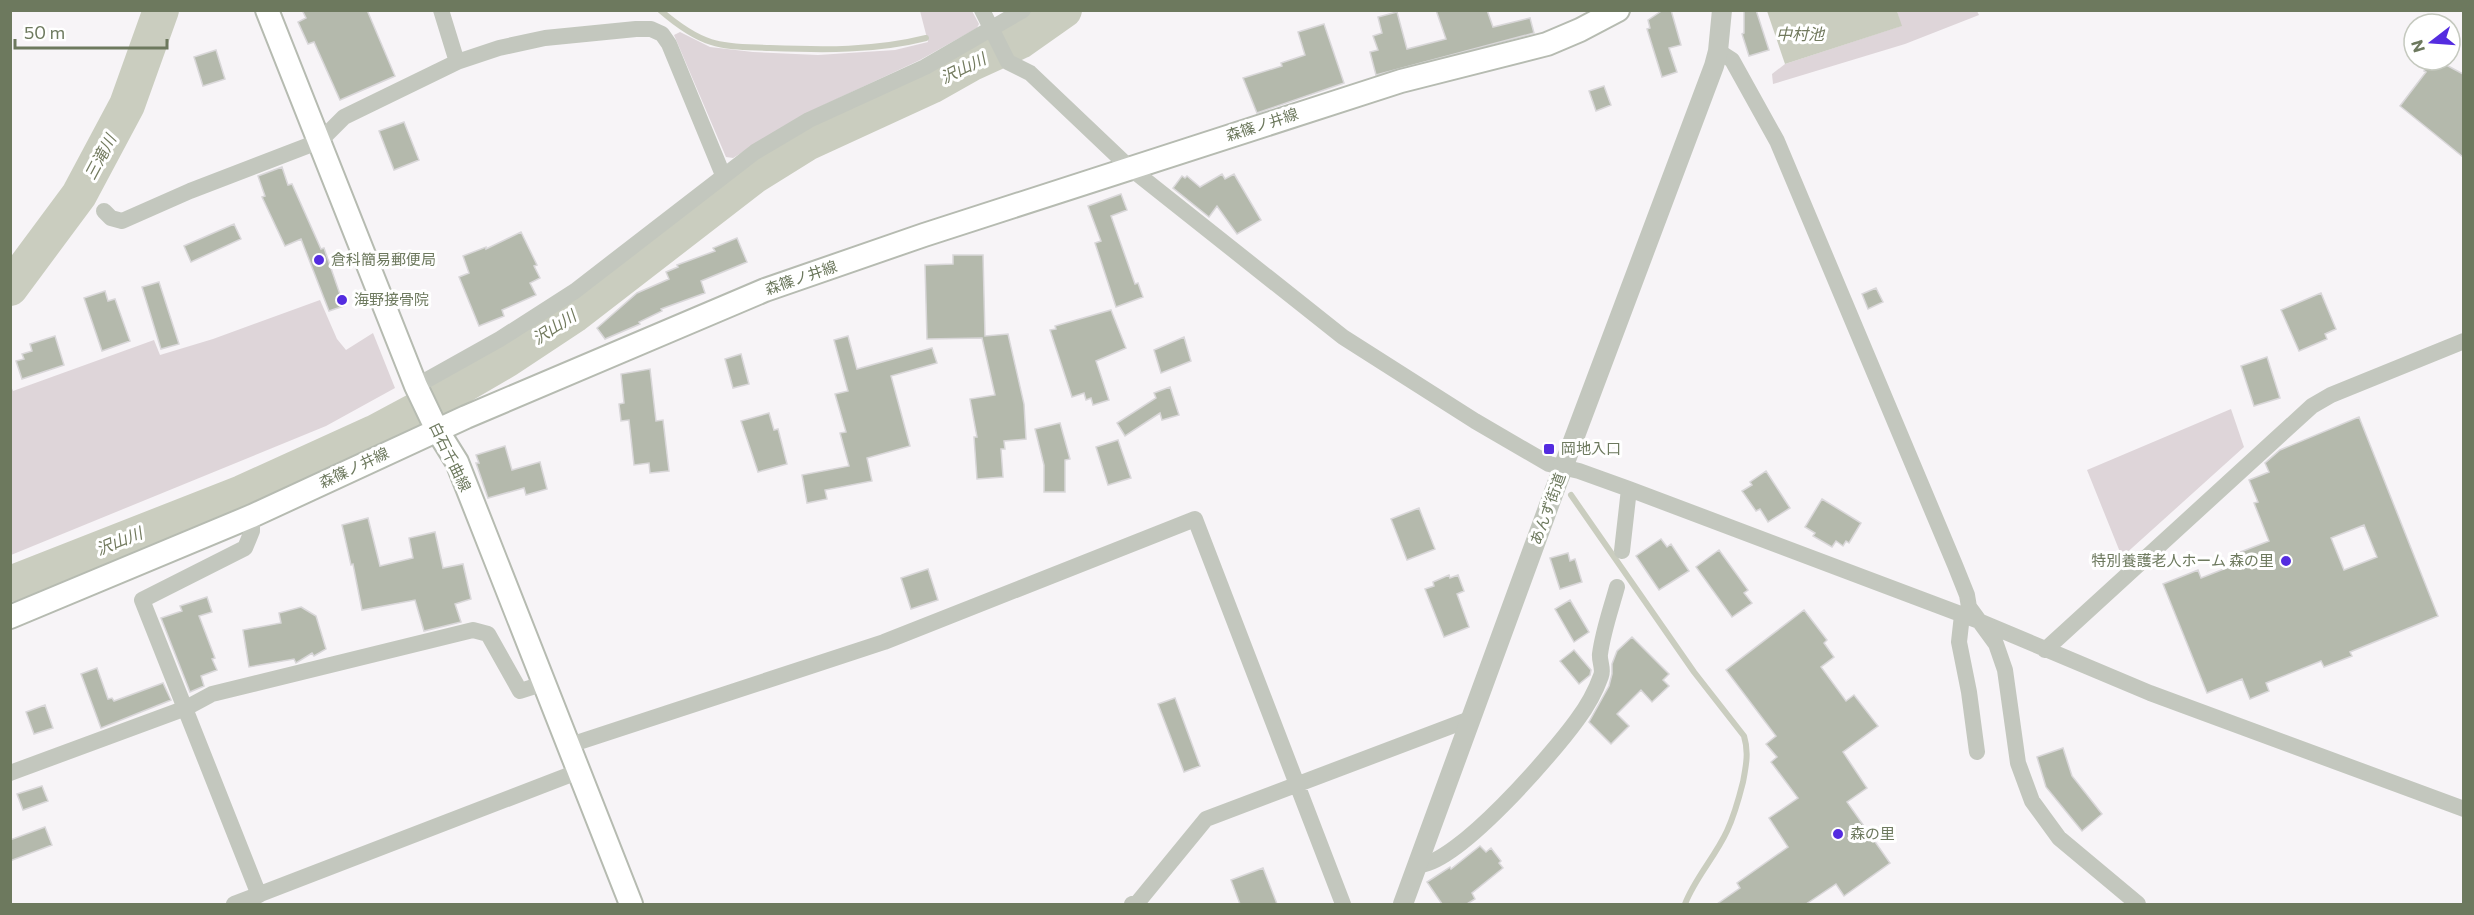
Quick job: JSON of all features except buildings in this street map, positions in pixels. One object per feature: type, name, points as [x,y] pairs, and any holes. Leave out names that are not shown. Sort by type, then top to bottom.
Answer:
[{"type":"main road","name":"白石千曲線","points":[[267,10],[416,388],[457,462],[542,684],[631,904]]},
{"type":"main road","name":"森篠ノ井線","points":[[10,617],[252,516],[436,427],[765,290],[924,235],[1401,81],[1547,44],[1618,10]]},
{"type":"street","points":[[441,10],[457,62]]},
{"type":"street","points":[[982,10],[1008,62],[1030,73],[1130,168],[1344,337],[1474,421],[1549,464],[1579,471],[1629,489],[1979,621],[2150,693],[2463,809]]},
{"type":"street","points":[[416,388],[500,339],[575,291],[755,152],[809,120],[994,33],[1023,10]]},
{"type":"street","name":"あんず街道","points":[[1403,904],[1718,51],[1722,10]]},
{"type":"street","points":[[104,211],[111,218],[122,221],[190,191],[320,141],[344,117],[457,62],[499,48],[545,38],[651,29],[662,34],[669,44],[723,175]]},
{"type":"street","points":[[1718,51],[1732,60],[1777,141],[1967,595],[1969,606],[1996,644],[2005,670],[2018,763],[2032,801],[2059,838],[2138,904]]},
{"type":"street","points":[[2045,650],[2312,406],[2331,395],[2463,341]]},
{"type":"street","points":[[1622,551],[1629,489]]},
{"type":"street","points":[[252,516],[252,531],[244,548],[142,600],[259,895]]},
{"type":"street","points":[[567,746],[884,642],[1195,519],[1295,785],[1343,904]]},
{"type":"street","points":[[1418,865],[1426,865],[1442,857],[1481,827],[1506,803],[1578,719],[1603,674],[1601,648],[1617,587]]},
{"type":"street","points":[[1962,615],[1959,642],[1977,752]]},
{"type":"street","points":[[10,773],[186,708],[212,694],[473,630],[488,633],[520,691],[542,684]]},
{"type":"street","points":[[1132,904],[1138,902],[1206,819],[1470,719]]},
{"type":"street","points":[[234,904],[577,772]]},
{"type":"shaded area","points":[[920,11],[972,11],[979,24],[977,28],[920,60],[809,112],[733,158],[726,157],[674,35],[680,32],[710,47],[753,52],[818,55],[895,50],[928,42]]},
{"type":"shaded area","points":[[1897,11],[1977,11],[1979,15],[1905,44],[1773,84],[1772,74],[1785,64],[1901,26]]},
{"type":"shaded area","points":[[320,300],[337,339],[346,350],[373,333],[395,388],[326,426],[11,555],[11,386],[13,391],[154,340],[160,355],[213,339]]},
{"type":"shaded area","points":[[2231,409],[2244,447],[2122,557],[2087,470]]},
{"type":"water","name":"中村池","points":[[1767,11],[1897,11],[1902,26],[1785,64]]},
{"type":"waterway","name":"三滝川","points":[[10,288],[79,195],[127,105],[161,10]]},
{"type":"waterway","points":[[660,10],[697,36],[718,44],[733,46],[849,49],[926,38]]},
{"type":"waterway","name":"沢山川","points":[[10,584],[242,493],[374,433],[458,388],[506,360],[574,315],[754,176],[807,143],[931,86],[970,64],[1020,41],[1064,10]]},
{"type":"waterway","points":[[1571,495],[1694,672],[1744,736],[1746,765],[1730,825],[1685,904]]},
{"type":"place","name":"倉科簡易郵便局","points":[[319,260]]},
{"type":"place","name":"海野接骨院","points":[[342,300]]},
{"type":"place","name":"岡地入口","points":[[1549,449]]},
{"type":"place","name":"特別養護老人ホーム 森の里","points":[[2286,561]]},
{"type":"place","name":"森の里","points":[[1838,834]]}]
